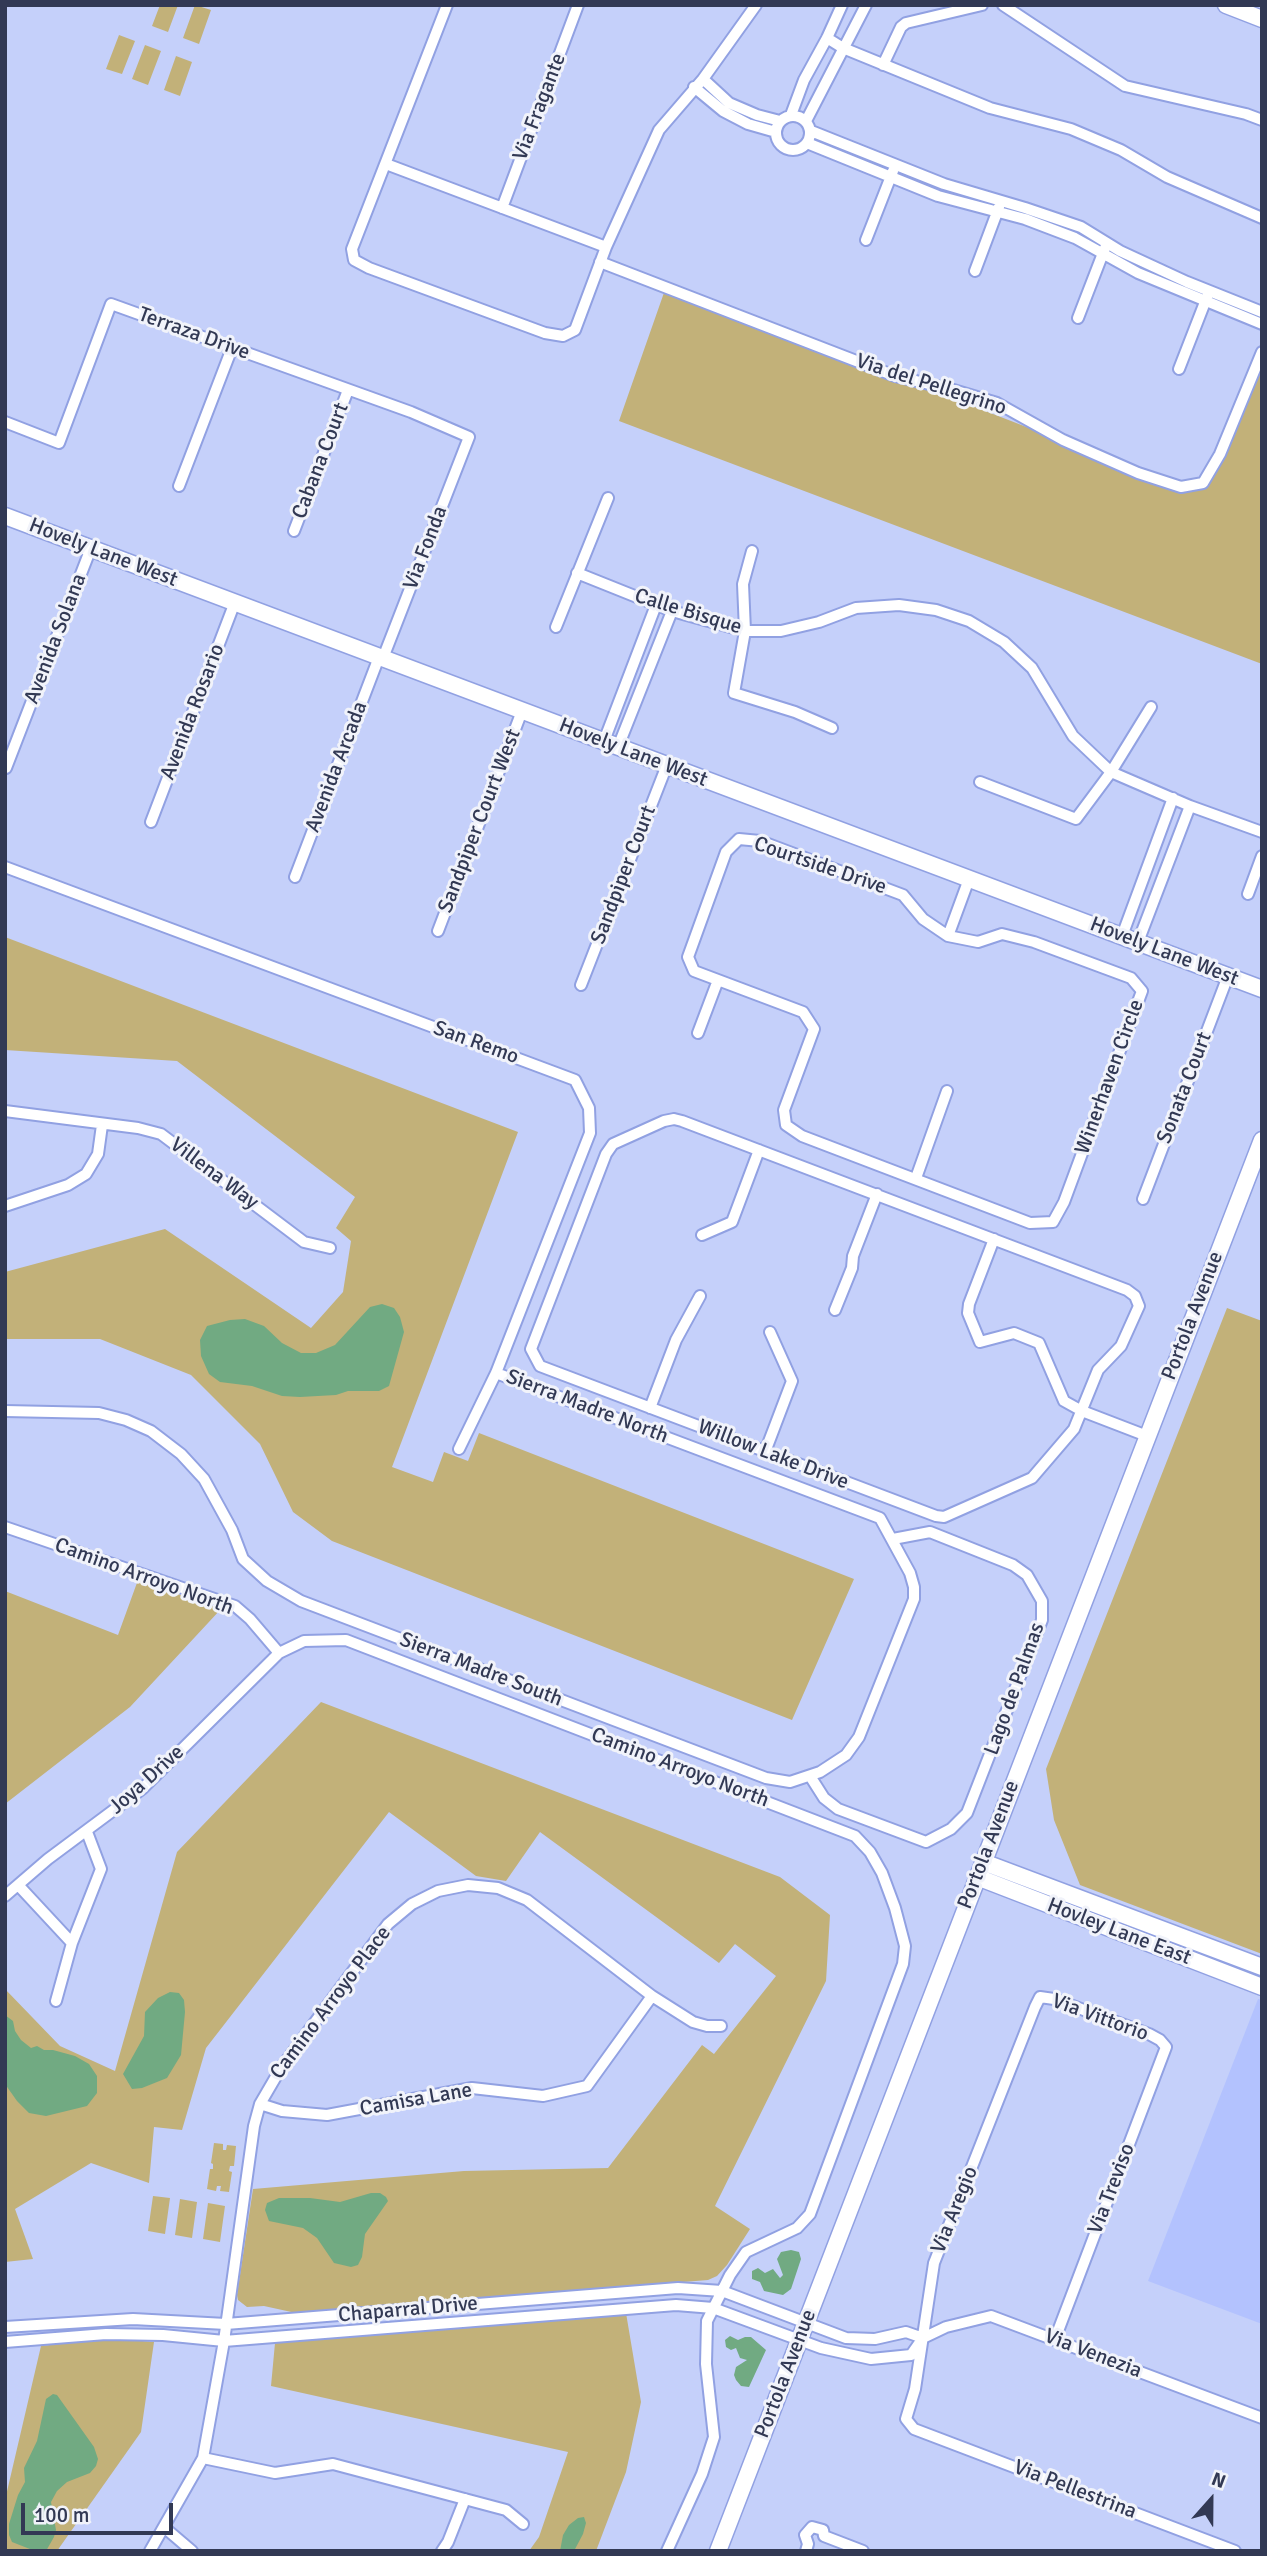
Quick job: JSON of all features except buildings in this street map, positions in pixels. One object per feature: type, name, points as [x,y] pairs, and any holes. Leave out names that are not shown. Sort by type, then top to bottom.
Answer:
[{"type":"street","points":[[447,5],[352,249],[354,260],[369,268],[545,333],[564,336],[575,330],[606,247],[659,130],[694,87],[704,79],[756,5]]},
{"type":"street","name":"Via Fragante","points":[[502,208],[578,5]]},
{"type":"street","points":[[842,5],[782,123],[780,143],[790,149],[800,149],[807,143],[809,126],[866,5]]},
{"type":"street","points":[[883,65],[901,27],[906,23],[982,5]]},
{"type":"street","points":[[1003,5],[1125,86],[1262,120]]},
{"type":"street","points":[[1226,5],[1262,19]]},
{"type":"street","points":[[827,38],[883,65],[990,108],[1071,129],[1121,150],[1205,195],[1262,218]]},
{"type":"street","points":[[704,79],[729,103],[782,123]]},
{"type":"street","points":[[694,87],[723,111],[748,124],[782,123],[797,116],[809,126],[895,165],[944,184],[1081,228],[1138,273],[1262,324]]},
{"type":"street","points":[[807,143],[938,196],[1025,219],[1105,248],[1262,312]]},
{"type":"street","points":[[386,164],[606,247]]},
{"type":"street","points":[[866,240],[895,165]]},
{"type":"street","points":[[975,271],[1001,201]]},
{"type":"street","points":[[1078,318],[1105,248]]},
{"type":"street","name":"Via del Pellegrino","points":[[600,262],[895,376],[997,403],[1063,440],[1138,473],[1181,487],[1203,483],[1220,454],[1262,352]]},
{"type":"street","points":[[1179,369],[1209,291]]},
{"type":"street","name":"Terraza Drive","points":[[5,422],[59,443],[111,304],[411,412],[469,437]]},
{"type":"street","points":[[179,486],[233,348]]},
{"type":"street","name":"Cabana Court","points":[[295,531],[348,390]]},
{"type":"street","name":"Via Fonda","points":[[381,657],[469,437]]},
{"type":"street","points":[[556,626],[608,498]]},
{"type":"street","name":"Hovely Lane West","points":[[5,516],[1262,989]]},
{"type":"street","name":"Avenida Solana","points":[[6,768],[91,548]]},
{"type":"street","points":[[752,551],[743,583],[745,631],[734,693],[832,727]]},
{"type":"street","name":"Calle Bisque","points":[[577,573],[672,611],[745,631],[781,631],[819,622],[856,608],[898,605],[936,610],[969,621],[1003,642],[1032,668],[1073,736],[1111,772],[1172,799],[1262,832]]},
{"type":"street","name":"Avenida Rosario","points":[[151,822],[235,603]]},
{"type":"street","points":[[611,744],[637,652],[656,605]]},
{"type":"street","points":[[611,744],[654,657],[672,611]]},
{"type":"street","points":[[637,652],[654,657]]},
{"type":"street","name":"Avenida Arcada","points":[[295,877],[381,657]]},
{"type":"street","points":[[980,782],[1076,819],[1111,772],[1151,708]]},
{"type":"street","name":"Sandpiper Court West","points":[[438,931],[522,711]]},
{"type":"street","name":"Sandpiper Court","points":[[581,985],[667,765]]},
{"type":"street","points":[[1122,936],[1172,799]]},
{"type":"street","points":[[1138,942],[1190,806]]},
{"type":"street","name":"Courtside Drive","points":[[916,1178],[802,1136],[786,1125],[783,1110],[814,1029],[803,1012],[694,971],[688,957],[726,852],[738,839],[760,841],[903,895],[923,919],[948,936]]},
{"type":"street","points":[[1155,846],[1172,852]]},
{"type":"street","points":[[1248,894],[1262,856]]},
{"type":"street","name":"San Remo","points":[[5,867],[575,1080],[589,1108],[590,1133],[496,1373],[459,1449]]},
{"type":"street","points":[[948,936],[969,879]]},
{"type":"street","name":"Winerhaven Circle","points":[[916,1178],[1030,1223],[1053,1222],[1069,1189],[1142,991],[1131,978],[1034,942],[1002,934],[978,942],[948,936]]},
{"type":"street","name":"Sonata Court","points":[[1143,1199],[1227,976]]},
{"type":"street","points":[[698,1032],[718,980]]},
{"type":"street","points":[[916,1178],[947,1091]]},
{"type":"street","name":"Villena Way","points":[[5,1111],[138,1128],[161,1134],[304,1242],[330,1248]]},
{"type":"street","name":"Willow Lake Drive","points":[[674,1119],[877,1194],[1127,1290],[1135,1296],[1139,1306],[1121,1346],[1098,1370],[1074,1429],[1032,1478],[944,1517],[936,1516],[540,1366],[531,1349],[606,1154],[613,1144],[664,1121],[674,1119]]},
{"type":"street","points":[[5,1206],[68,1185],[86,1174],[98,1154],[102,1125]]},
{"type":"street","name":"Portola Avenue","points":[[718,2551],[1262,1140]]},
{"type":"street","points":[[702,1235],[732,1222],[759,1150]]},
{"type":"street","points":[[835,1310],[877,1194]]},
{"type":"street","points":[[994,1239],[969,1304],[968,1313],[980,1342],[1014,1333],[1039,1343],[1064,1401],[1082,1411],[1147,1436]]},
{"type":"street","points":[[650,1408],[676,1340],[700,1296]]},
{"type":"street","points":[[765,1452],[792,1381],[770,1332]]},
{"type":"street","name":"Sierra Madre North","points":[[496,1373],[880,1518],[915,1587]]},
{"type":"street","name":"Sierra Madre South","points":[[5,1411],[99,1413],[126,1420],[151,1431],[181,1454],[204,1479],[232,1530],[243,1559],[267,1581],[301,1601],[766,1778],[790,1782],[810,1776],[846,1755],[859,1737],[914,1599],[915,1587]]},
{"type":"street","name":"Camino Arroyo North","points":[[5,1527],[235,1606],[279,1653],[304,1640],[346,1640],[855,1836],[870,1852],[882,1873],[895,1908],[905,1946],[903,1964],[810,2214],[797,2228],[746,2252],[707,2321],[706,2364],[714,2437],[702,2474],[667,2551]]},
{"type":"street","name":"Lago de Palmas","points":[[810,1776],[824,1798],[838,1809],[926,1842],[951,1829],[967,1813],[1042,1620],[1042,1601],[1027,1575],[1013,1565],[930,1532],[893,1539]]},
{"type":"street","name":"Joya Drive","points":[[5,1896],[48,1859],[142,1789],[279,1653]]},
{"type":"street","points":[[56,2001],[72,1943],[101,1868],[87,1832]]},
{"type":"street","name":"Hovley Lane East","points":[[980,1870],[1262,1968]]},
{"type":"street","name":"Hovley Lane East","points":[[980,1870],[1262,1987]]},
{"type":"street","name":"Camino Arroyo Place","points":[[203,2458],[224,2341],[254,2126],[260,2104],[281,2068],[388,1924],[412,1904],[438,1891],[468,1885],[498,1888],[527,1900],[652,1996],[693,2022],[720,2026]]},
{"type":"street","points":[[19,1886],[72,1943]]},
{"type":"street","name":"Camisa Lane","points":[[260,2104],[282,2111],[327,2115],[472,2088],[543,2096],[587,2086],[652,1996]]},
{"type":"street","name":"Via Vittorio","points":[[1041,1997],[1079,2008],[1160,2040]]},
{"type":"street","name":"Via Aregio","points":[[914,2429],[906,2419],[915,2389],[934,2263],[1041,1997]]},
{"type":"street","name":"Via Treviso","points":[[1055,2339],[1164,2058],[1166,2048],[1160,2040]]},
{"type":"street","name":"Chaparral Drive","points":[[5,2327],[133,2319],[226,2324],[678,2288],[722,2291],[805,2324]]},
{"type":"street","name":"Chaparral Drive","points":[[5,2342],[106,2334],[163,2335],[224,2341],[676,2305],[713,2308],[799,2341]]},
{"type":"street","name":"Via Venezia","points":[[799,2341],[871,2359],[911,2355],[923,2338],[946,2327],[991,2316],[1262,2418]]},
{"type":"street","name":"Via Venezia","points":[[805,2324],[827,2333],[863,2341],[906,2332],[923,2338]]},
{"type":"street","name":"Via Pellestrina","points":[[914,2429],[1235,2551]]},
{"type":"street","points":[[150,2551],[203,2458],[275,2473],[333,2464],[506,2510],[523,2524]]},
{"type":"street","points":[[442,2551],[465,2499]]},
{"type":"street","points":[[806,2551],[808,2544],[805,2535],[812,2527],[823,2530],[824,2536],[863,2551]]},
{"type":"street","points":[[165,2528],[192,2551]]},
{"type":"shaded area","points":[[160,5],[178,5],[168,32],[152,26]]},
{"type":"shaded area","points":[[195,5],[211,10],[199,44],[183,38]]},
{"type":"shaded area","points":[[119,35],[135,41],[122,74],[106,69]]},
{"type":"shaded area","points":[[145,45],[161,51],[148,85],[132,79]]},
{"type":"shaded area","points":[[176,56],[192,62],[180,96],[164,90]]},
{"type":"shaded area","points":[[666,287],[1181,487],[1203,483],[1262,341],[1262,664],[619,421]]},
{"type":"shaded area","points":[[5,937],[518,1132],[392,1467],[433,1482],[444,1452],[468,1461],[479,1433],[854,1579],[792,1720],[332,1541],[293,1512],[260,1444],[191,1375],[100,1339],[5,1339],[5,1272],[165,1229],[311,1328],[343,1292],[351,1241],[336,1228],[355,1197],[177,1061],[5,1050]]},
{"type":"shaded area","points":[[382,1304],[394,1308],[404,1332],[389,1386],[379,1391],[282,1396],[252,1386],[220,1382],[209,1374],[201,1356],[200,1340],[207,1326],[245,1319],[264,1326],[282,1343],[301,1353],[316,1353],[335,1345],[370,1307]]},
{"type":"shaded area","points":[[1227,1308],[1262,1321],[1262,1954],[1080,1885],[1054,1820],[1046,1769]]},
{"type":"shaded area","points":[[138,1580],[221,1609],[130,1707],[5,1804],[5,1591],[118,1635]]},
{"type":"shaded area","points":[[321,1702],[780,1877],[830,1915],[826,1981],[715,2206],[750,2229],[717,2276],[708,2280],[296,2313],[264,2306],[247,2307],[238,2300],[253,2189],[464,2171],[608,2168],[702,2045],[714,2054],[776,1976],[735,1944],[719,1963],[540,1832],[506,1881],[476,1876],[389,1812],[206,2048],[182,2130],[154,2127],[149,2183],[91,2163],[15,2209],[33,2259],[5,2262],[5,1989],[60,2046],[115,2071],[177,1852]]},
{"type":"shaded area","points":[[170,1992],[179,1993],[184,2000],[181,2055],[167,2078],[132,2089],[123,2074],[144,2036],[145,2012],[158,1998]]},
{"type":"shaded area","points":[[1258,1999],[1262,2000],[1262,2324],[1148,2281]]},
{"type":"shaded area","points":[[5,2015],[13,2021],[21,2040],[31,2048],[37,2046],[75,2056],[89,2064],[97,2076],[97,2093],[87,2106],[46,2116],[29,2113],[17,2101],[5,2084]]},
{"type":"shaded area","points":[[214,2143],[223,2144],[223,2150],[226,2150],[227,2145],[236,2146],[234,2166],[230,2166],[229,2171],[232,2172],[229,2192],[220,2191],[221,2186],[217,2186],[216,2191],[207,2189],[210,2169],[213,2169],[211,2163]]},
{"type":"shaded area","points":[[380,2193],[388,2201],[365,2234],[362,2257],[358,2265],[351,2267],[334,2263],[317,2238],[303,2228],[269,2221],[265,2210],[267,2203],[279,2198],[340,2202]]},
{"type":"shaded area","points":[[153,2196],[170,2198],[165,2234],[148,2231]]},
{"type":"shaded area","points":[[180,2199],[197,2202],[192,2238],[175,2235]]},
{"type":"shaded area","points":[[208,2203],[225,2206],[220,2242],[203,2239]]},
{"type":"shaded area","points":[[781,2252],[799,2252],[801,2259],[791,2289],[783,2295],[764,2291],[760,2282],[752,2279],[752,2271],[758,2268],[765,2273],[773,2269],[780,2278],[783,2275],[777,2259]]},
{"type":"shaded area","points":[[626,2313],[641,2402],[626,2472],[596,2551],[529,2551],[539,2537],[568,2452],[271,2386],[275,2343]]},
{"type":"shaded area","points":[[730,2336],[738,2340],[751,2337],[766,2350],[749,2387],[741,2386],[734,2375],[736,2367],[747,2360],[740,2358],[736,2348],[731,2350],[726,2347],[725,2340]]},
{"type":"shaded area","points":[[109,2338],[154,2342],[141,2432],[57,2551],[5,2551],[5,2500],[41,2346]]},
{"type":"shaded area","points":[[53,2394],[57,2395],[94,2447],[98,2459],[90,2473],[67,2482],[57,2491],[51,2502],[56,2530],[54,2537],[46,2551],[35,2551],[12,2542],[9,2524],[25,2482],[24,2468],[37,2441],[46,2399]]},
{"type":"shaded area","points":[[584,2517],[586,2523],[583,2534],[574,2551],[560,2551],[563,2535],[569,2525]]}]
